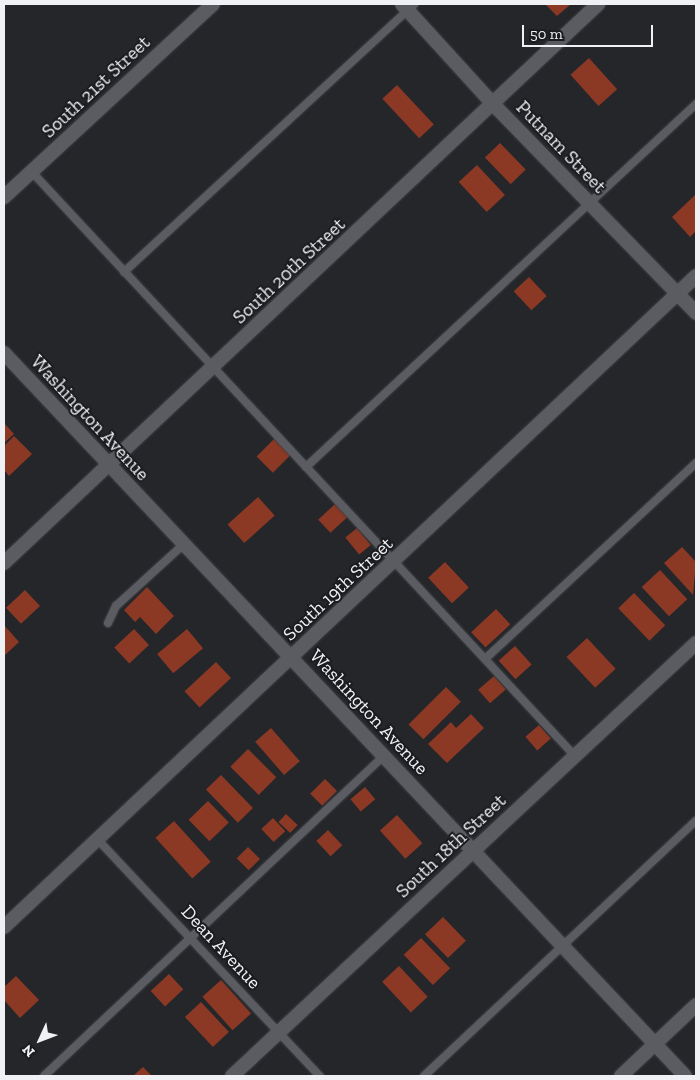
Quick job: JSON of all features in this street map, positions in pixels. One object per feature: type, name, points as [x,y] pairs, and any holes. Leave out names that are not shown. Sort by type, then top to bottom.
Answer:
[{"type":"street","name":"South 21st Street","points":[[4,197],[213,4]]},
{"type":"street","name":"South 20th Street","points":[[4,563],[494,105],[598,4]]},
{"type":"street","name":"Putnam Street","points":[[408,6],[494,105],[696,313]]},
{"type":"street","name":"South 19th Street","points":[[4,927],[99,841],[696,276]]},
{"type":"street","name":"Washington Avenue","points":[[4,353],[475,850],[685,1076]]},
{"type":"street","name":"South 18th Street","points":[[232,1076],[696,643]]},
{"type":"street","points":[[621,1076],[696,1005]]},
{"type":"lane","points":[[124,272],[408,6]]},
{"type":"lane","points":[[306,467],[587,201],[696,104]]},
{"type":"lane","points":[[31,171],[575,756]]},
{"type":"lane","points":[[484,659],[696,463]]},
{"type":"lane","points":[[108,622],[116,606],[184,544]]},
{"type":"lane","points":[[44,1076],[192,940],[384,755]]},
{"type":"lane","points":[[424,1076],[565,946],[696,821]]},
{"type":"lane","name":"Dean Avenue","points":[[99,841],[320,1076]]},
{"type":"building","points":[[545,4],[571,4],[557,16]]},
{"type":"building","points":[[589,58],[617,89],[599,106],[570,75]]},
{"type":"building","points":[[397,85],[434,124],[419,138],[382,99]]},
{"type":"building","points":[[500,143],[526,170],[511,184],[485,158]]},
{"type":"building","points":[[477,165],[505,195],[487,212],[459,182]]},
{"type":"building","points":[[695,195],[696,231],[690,237],[672,217]]},
{"type":"building","points":[[529,277],[547,296],[531,310],[514,291]]},
{"type":"building","points":[[4,423],[14,434],[4,443]]},
{"type":"building","points":[[14,436],[32,454],[9,476],[4,470],[4,446]]},
{"type":"building","points":[[275,438],[291,454],[273,473],[257,456]]},
{"type":"building","points":[[258,497],[275,516],[244,543],[228,524]]},
{"type":"building","points":[[335,504],[347,517],[330,533],[318,520]]},
{"type":"building","points":[[357,528],[371,545],[359,555],[345,537]]},
{"type":"building","points":[[682,547],[696,562],[693,595],[664,563]]},
{"type":"building","points":[[445,562],[469,588],[452,603],[428,578]]},
{"type":"building","points":[[660,570],[687,599],[669,616],[642,587]]},
{"type":"building","points":[[147,587],[174,616],[156,634],[140,617],[135,622],[124,610]]},
{"type":"building","points":[[25,590],[40,606],[21,624],[6,608]]},
{"type":"building","points":[[634,593],[665,625],[649,641],[618,608]]},
{"type":"building","points":[[496,609],[510,624],[485,648],[471,632]]},
{"type":"building","points":[[4,625],[19,642],[4,656]]},
{"type":"building","points":[[134,629],[149,645],[129,664],[114,647]]},
{"type":"building","points":[[187,629],[203,648],[173,673],[157,654]]},
{"type":"building","points":[[587,638],[616,669],[595,688],[567,657]]},
{"type":"building","points":[[515,646],[532,665],[515,679],[499,661]]},
{"type":"building","points":[[216,662],[231,678],[200,707],[185,691]]},
{"type":"building","points":[[494,676],[506,690],[490,703],[478,690]]},
{"type":"building","points":[[446,687],[461,702],[423,739],[409,724]]},
{"type":"building","points":[[471,714],[484,728],[447,763],[428,744],[451,722],[456,728]]},
{"type":"building","points":[[539,725],[551,739],[537,750],[525,737]]},
{"type":"building","points":[[271,728],[300,761],[284,775],[255,742]]},
{"type":"building","points":[[248,749],[276,777],[259,795],[230,767]]},
{"type":"building","points":[[221,775],[253,808],[238,823],[206,790]]},
{"type":"building","points":[[325,779],[337,791],[322,806],[310,794]]},
{"type":"building","points":[[365,787],[375,799],[361,811],[350,799]]},
{"type":"building","points":[[208,801],[229,823],[209,841],[189,820]]},
{"type":"building","points":[[286,814],[298,825],[290,833],[278,822]]},
{"type":"building","points":[[397,815],[422,843],[405,859],[380,830]]},
{"type":"building","points":[[273,818],[285,831],[274,842],[261,829]]},
{"type":"building","points":[[174,821],[211,862],[192,879],[155,838]]},
{"type":"building","points":[[328,830],[342,845],[331,856],[316,841]]},
{"type":"building","points":[[248,847],[260,859],[249,870],[237,858]]},
{"type":"building","points":[[443,917],[466,941],[448,958],[425,934]]},
{"type":"building","points":[[421,938],[450,968],[433,985],[404,955]]},
{"type":"building","points":[[399,966],[428,997],[411,1012],[382,982]]},
{"type":"building","points":[[169,974],[183,989],[165,1006],[151,991]]},
{"type":"building","points":[[16,976],[39,1000],[20,1018],[4,1000],[4,987]]},
{"type":"building","points":[[221,980],[251,1013],[233,1030],[202,997]]},
{"type":"building","points":[[201,1002],[229,1032],[213,1047],[185,1017]]},
{"type":"building","points":[[143,1067],[152,1076],[133,1076]]}]
